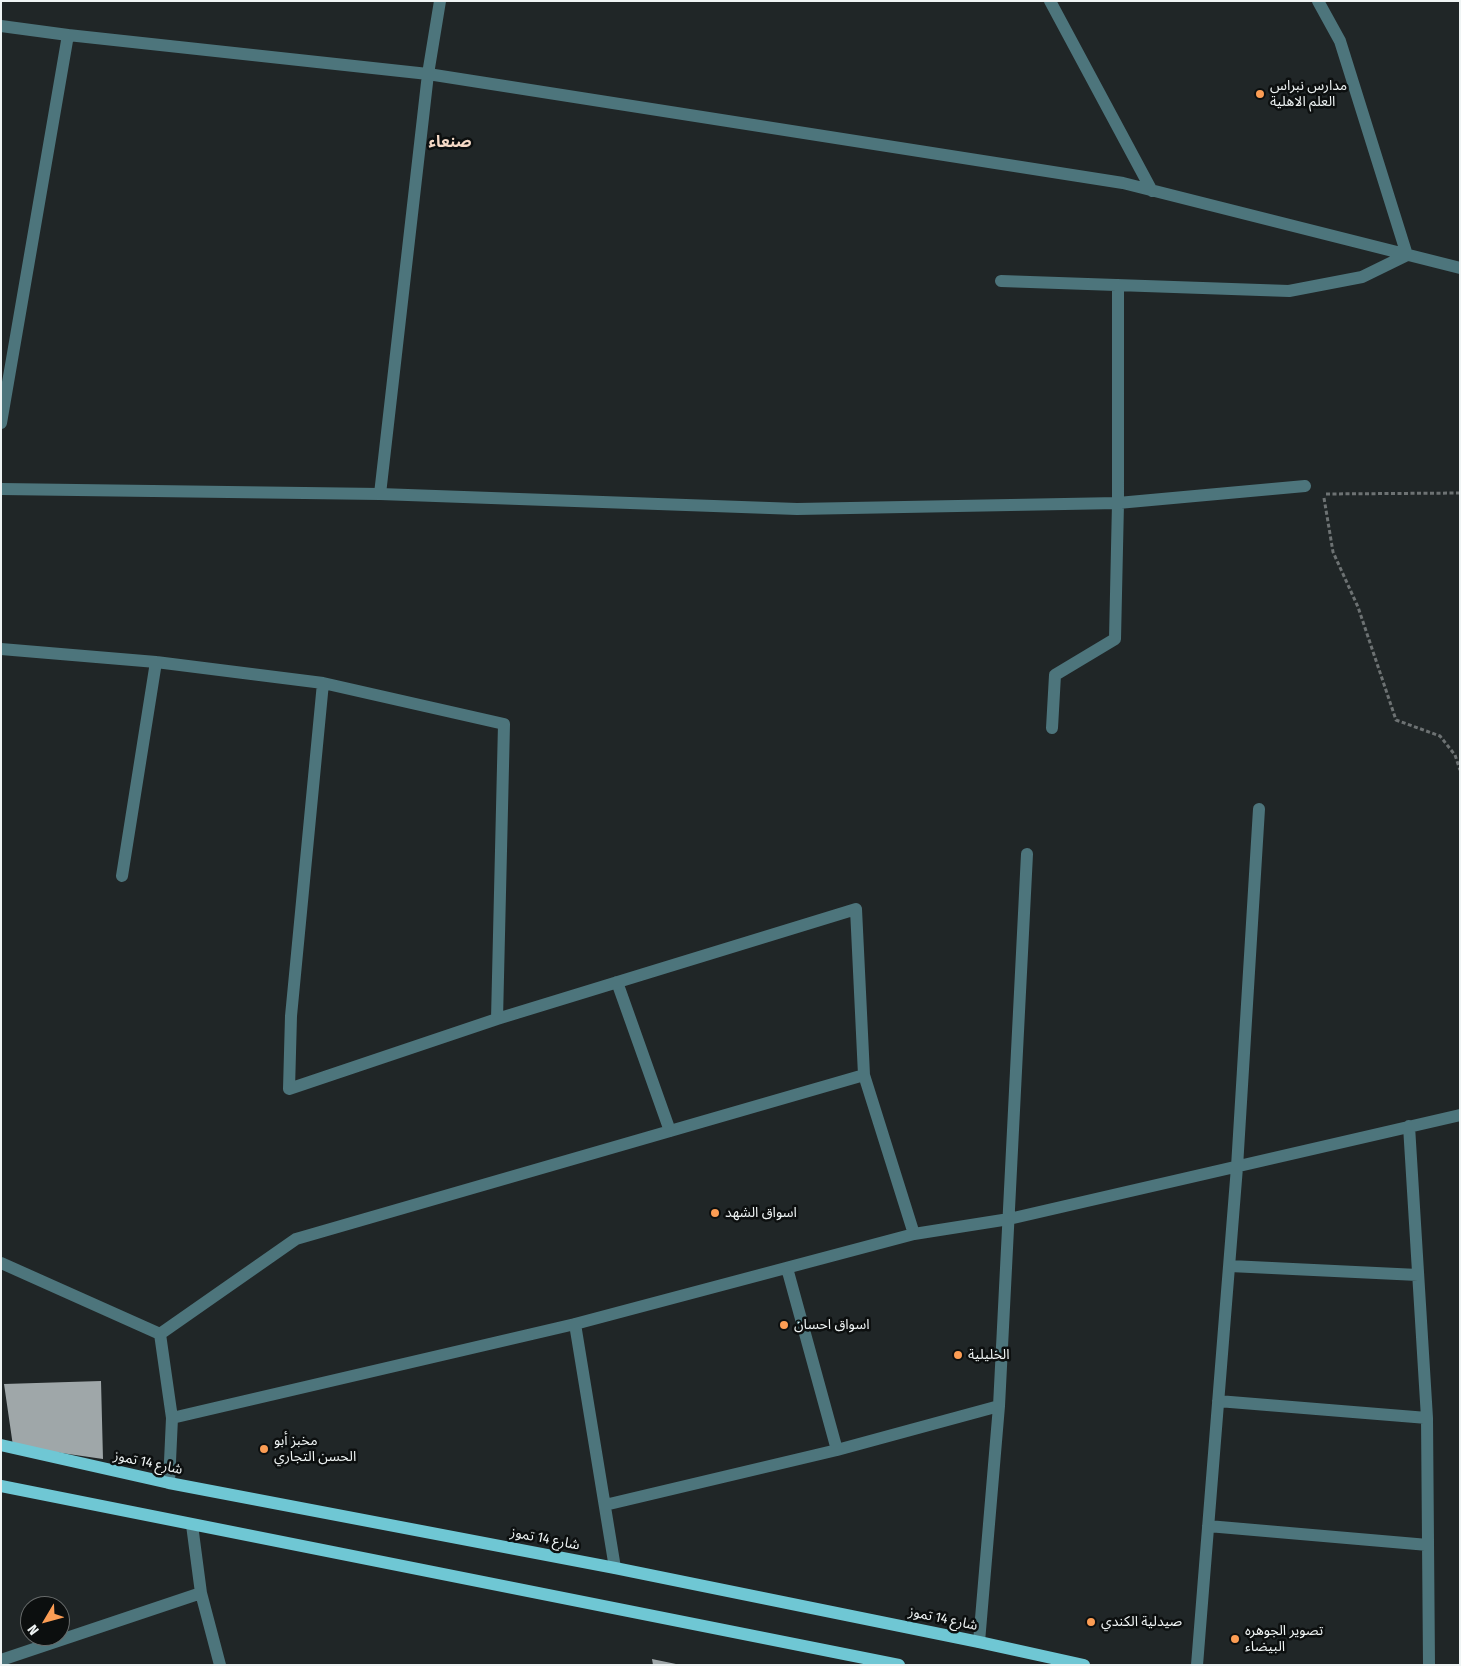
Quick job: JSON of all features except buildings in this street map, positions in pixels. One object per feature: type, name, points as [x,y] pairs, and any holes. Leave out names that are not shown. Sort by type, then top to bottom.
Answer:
[{"type":"main road","name":"شارع 14 تموز","points":[[1,1445],[169,1483],[615,1568],[1084,1665]]},
{"type":"main road","points":[[1,1486],[899,1665]]},
{"type":"street","points":[[380,494],[428,74],[440,1]]},
{"type":"street","points":[[1050,1],[1152,190]]},
{"type":"street","points":[[1318,1],[1340,41],[1407,255]]},
{"type":"street","points":[[1,26],[428,74],[1113,182],[1152,190],[1460,268]]},
{"type":"street","points":[[1,423],[4,390],[68,35]]},
{"type":"street","points":[[1001,281],[1288,291],[1362,277],[1407,255]]},
{"type":"street","points":[[1052,728],[1055,675],[1115,639],[1118,503],[1118,285]]},
{"type":"street","points":[[1,489],[380,494],[797,509],[1118,503],[1305,486]]},
{"type":"street","points":[[1,649],[156,662],[323,683],[504,724],[497,1019]]},
{"type":"street","points":[[122,876],[156,662]]},
{"type":"street","points":[[323,683],[291,1016],[289,1089],[497,1019],[856,909],[864,1075],[914,1234]]},
{"type":"street","points":[[1197,1665],[1230,1266],[1259,809]]},
{"type":"street","points":[[979,1642],[998,1406],[1027,854]]},
{"type":"street","points":[[617,982],[670,1131]]},
{"type":"street","points":[[160,1334],[296,1239],[864,1075]]},
{"type":"street","points":[[172,1418],[575,1324],[914,1234],[1009,1218],[1460,1115]]},
{"type":"street","points":[[1409,1126],[1427,1418],[1429,1665]]},
{"type":"street","points":[[1,1263],[160,1334]]},
{"type":"street","points":[[1230,1266],[1418,1275]]},
{"type":"street","points":[[787,1268],[837,1450]]},
{"type":"street","points":[[575,1324],[615,1568]]},
{"type":"street","points":[[160,1334],[172,1418],[169,1483]]},
{"type":"street","points":[[1218,1401],[1427,1418]]},
{"type":"street","points":[[605,1506],[837,1450],[998,1406]]},
{"type":"street","points":[[192,1525],[202,1593],[220,1665]]},
{"type":"street","points":[[1208,1526],[1428,1545]]},
{"type":"street","points":[[1,1660],[202,1593]]},
{"type":"path","points":[[1460,493],[1323,494],[1333,552],[1358,607],[1396,720],[1440,736],[1455,755],[1460,770]]},
{"type":"place","name":"مدارس نبراس العلم الاهلية","points":[[1260,94]]},
{"type":"place","name":"اسواق الشهد","points":[[715,1213]]},
{"type":"place","name":"اسواق احسان","points":[[784,1325]]},
{"type":"place","name":"الخليلية","points":[[958,1355]]},
{"type":"place","name":"مخبز أبو الحسن التجاري","points":[[264,1449]]},
{"type":"place","name":"صيدلية الكندي","points":[[1091,1622]]},
{"type":"place","name":"تصوير الجوهره البيضاء","points":[[1235,1639]]},
{"type":"district","name":"صنعاء","points":[[450,143]]}]
